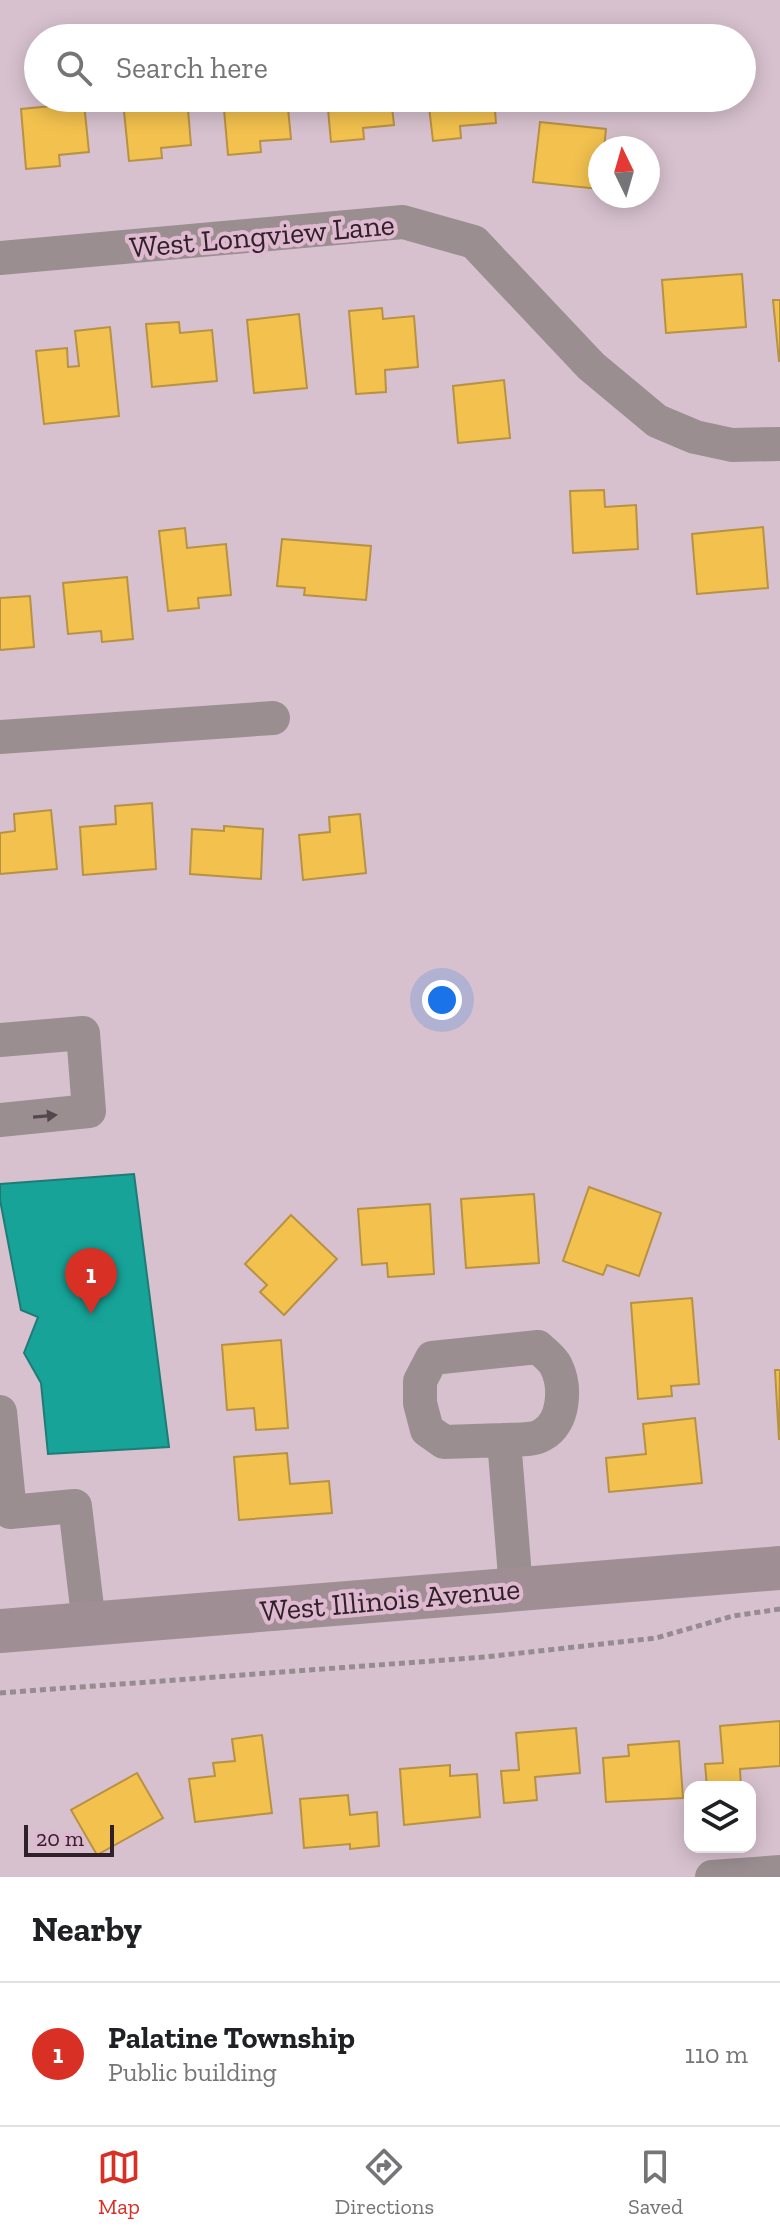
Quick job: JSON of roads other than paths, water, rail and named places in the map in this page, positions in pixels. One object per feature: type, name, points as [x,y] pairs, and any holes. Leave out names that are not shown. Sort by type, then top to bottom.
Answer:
[{"type":"main road","name":"West Illinois Avenue","points":[[0,1631],[780,1568]]},
{"type":"street","name":"West Longview Lane","points":[[0,258],[403,222],[474,242],[591,366],[657,421],[695,437],[732,445],[780,444]]},
{"type":"street","points":[[0,737],[273,718]]},
{"type":"street","points":[[0,1040],[83,1033],[89,1111],[0,1120]]},
{"type":"street","points":[[0,1412],[5,1512],[75,1506],[89,1624]]},
{"type":"street","points":[[504,1440],[516,1589]]},
{"type":"street","points":[[712,1877],[780,1872]]},
{"type":"place","name":"Palatine Township","points":[[91,1314]]}]
